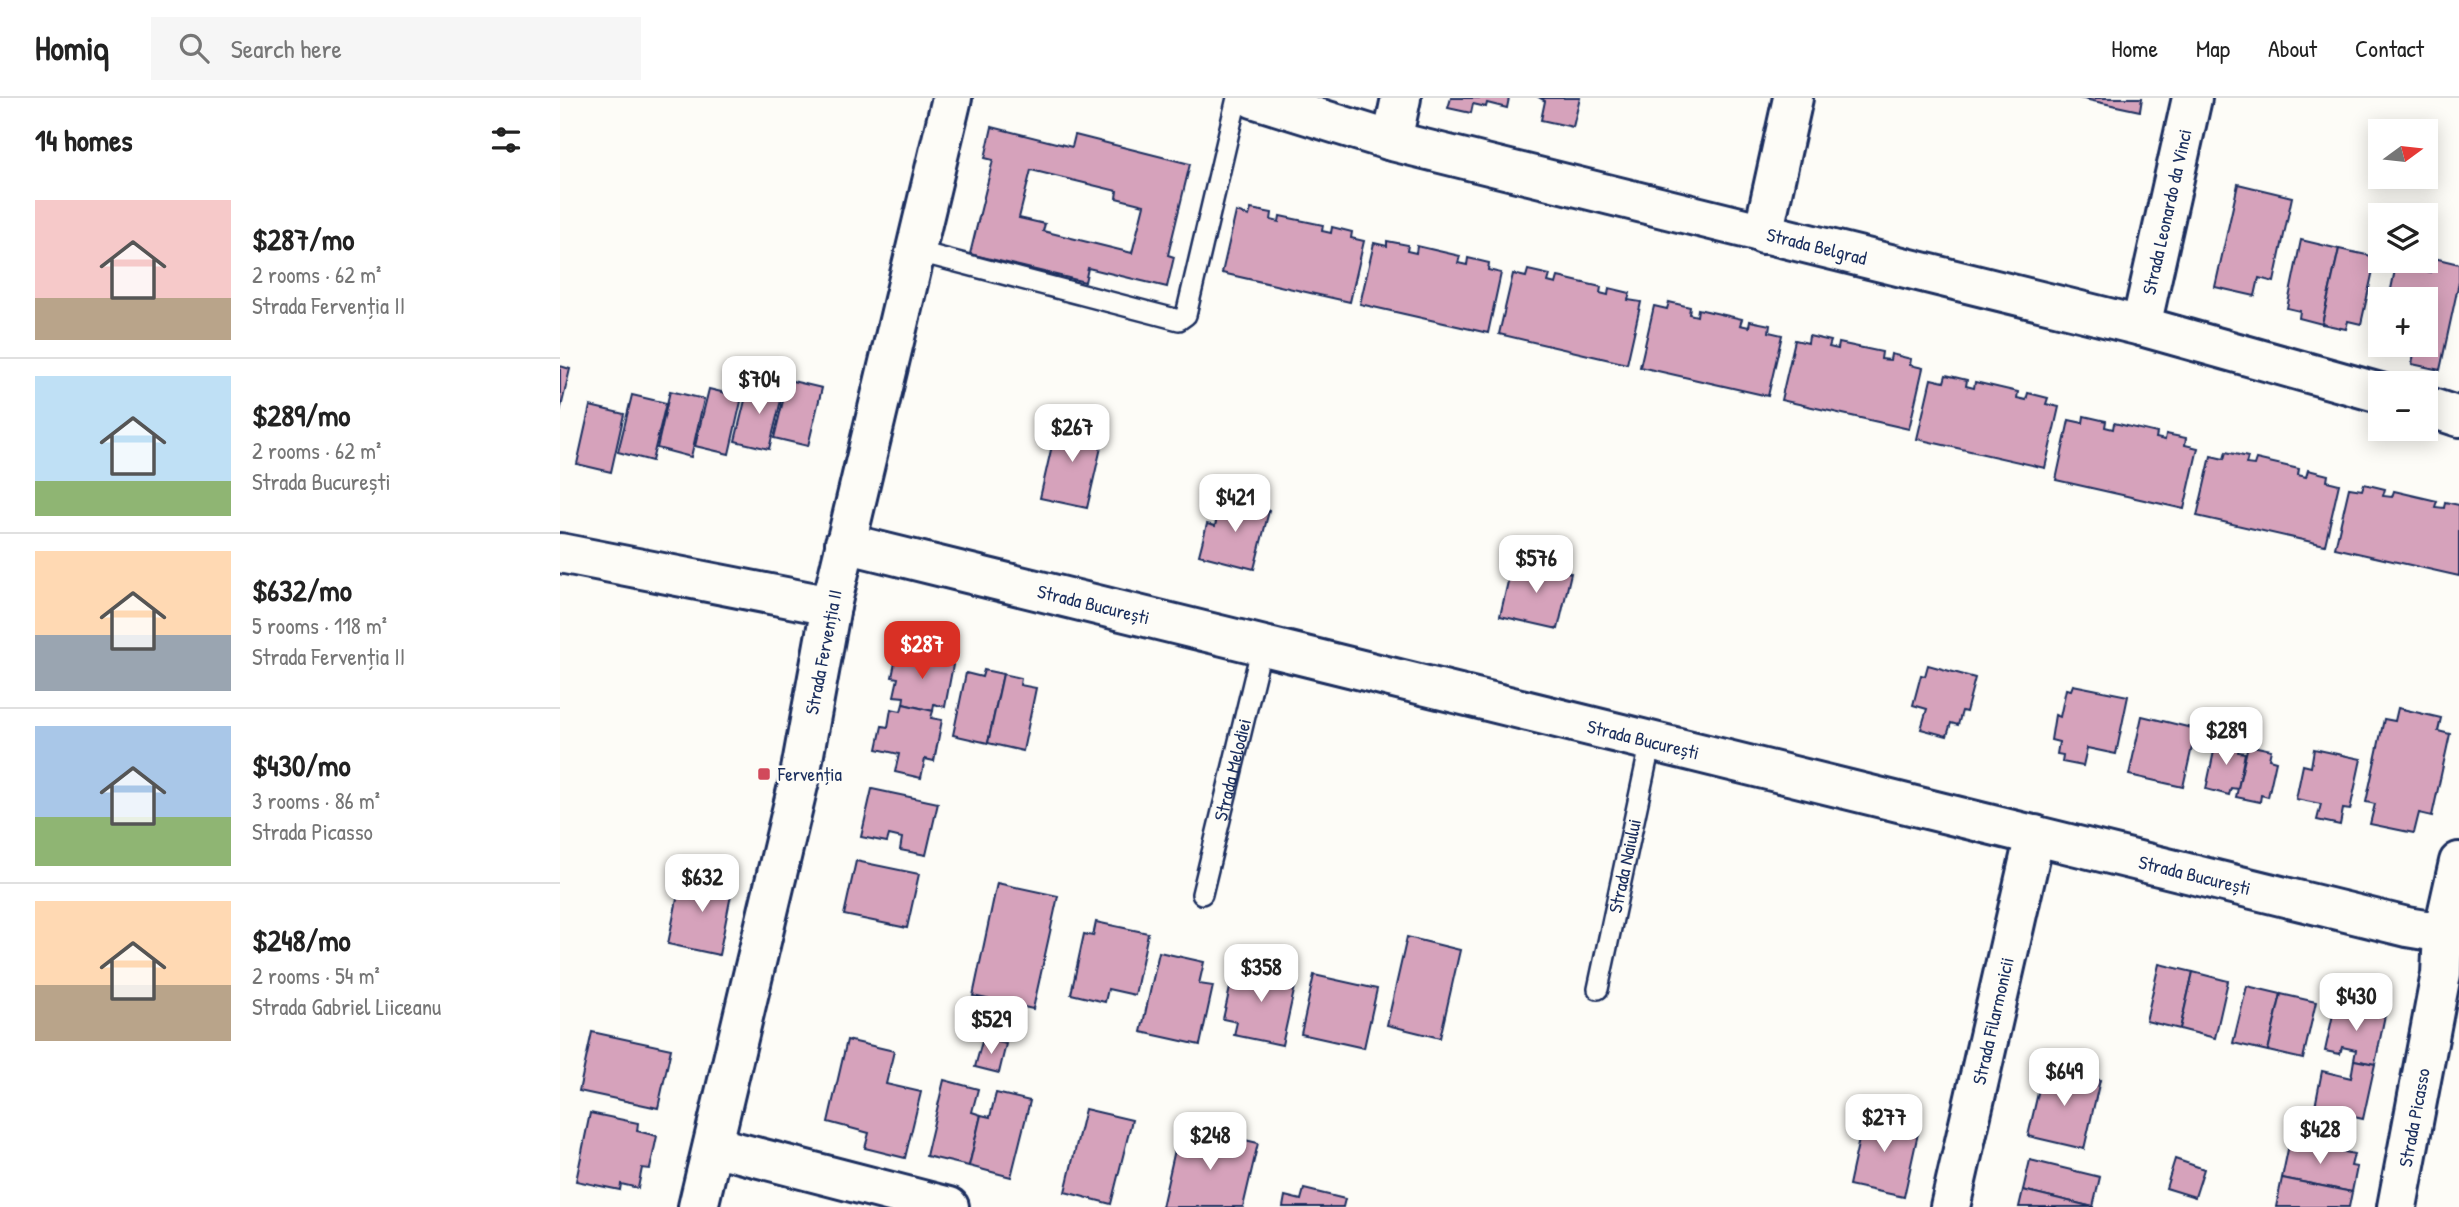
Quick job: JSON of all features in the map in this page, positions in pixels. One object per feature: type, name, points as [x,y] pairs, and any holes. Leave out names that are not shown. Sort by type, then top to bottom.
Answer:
[{"type":"street","name":"Strada Fervenția II","points":[[698,1207],[799,781],[845,543],[952,98]]},
{"type":"street","name":"Strada Belgrad","points":[[1253,98],[1392,141],[2141,326],[2368,390]]},
{"type":"street","points":[[1392,141],[1401,98]]},
{"type":"street","points":[[1763,234],[1793,98]]},
{"type":"street","name":"Strada Leonardo da Vinci","points":[[2141,326],[2192,98]]},
{"type":"street","points":[[2438,410],[2459,417]]},
{"type":"street","name":"Strada București","points":[[845,543],[2394,924],[2443,933]]},
{"type":"street","points":[[560,553],[831,606]]},
{"type":"street","name":"Strada Filarmonicii","points":[[1950,1207],[2035,835]]},
{"type":"street","name":"Strada Picasso","points":[[2398,1207],[2450,976],[2443,933],[2459,862]]},
{"type":"street","points":[[713,1146],[949,1207]]},
{"type":"lane","points":[[915,251],[1183,319],[1237,98]]},
{"type":"lane","name":"Strada Melodiei","points":[[1202,894],[1262,646]]},
{"type":"lane","name":"Strada Naiului","points":[[1598,989],[1651,741]]},
{"type":"building","points":[[1451,98],[1509,98],[1507,108],[1487,103],[1486,107],[1473,104],[1471,113],[1448,108]]},
{"type":"building","points":[[1540,98],[1580,98],[1573,127],[1541,120],[1545,101]]},
{"type":"building","points":[[2079,98],[2142,98],[2140,111]]},
{"type":"building","points":[[992,127],[1072,147],[1075,135],[1190,164],[1168,255],[1174,257],[1167,287],[1088,268],[1085,282],[970,254],[993,160],[985,158]],"holes":[[[1031,170],[1117,191],[1116,198],[1144,205],[1132,253],[1043,231],[1045,224],[1019,218]]]},
{"type":"building","points":[[2238,184],[2292,197],[2274,282],[2259,278],[2255,296],[2215,287]]},
{"type":"building","points":[[1251,209],[1272,213],[1271,220],[1279,222],[1280,216],[1323,225],[1322,231],[1331,233],[1332,227],[1352,232],[1351,238],[1364,241],[1350,302],[1222,273],[1236,212],[1249,216]]},
{"type":"building","points":[[2301,240],[2339,249],[2322,324],[2299,318],[2300,311],[2287,308]]},
{"type":"building","points":[[1387,241],[1408,245],[1407,251],[1416,253],[1417,246],[1460,256],[1458,263],[1467,265],[1468,258],[1489,263],[1488,270],[1501,273],[1488,333],[1360,304],[1374,243],[1387,246]]},
{"type":"building","points":[[2339,249],[2368,255],[2368,273],[2372,273],[2361,324],[2348,321],[2346,329],[2322,324]]},
{"type":"building","points":[[2438,259],[2459,264],[2459,282],[2440,370],[2412,364],[2413,357],[2438,357],[2438,287],[2391,287],[2394,273],[2438,273]]},
{"type":"building","points":[[1528,270],[1550,275],[1548,282],[1556,284],[1558,277],[1601,287],[1600,293],[1608,295],[1609,288],[1630,293],[1628,300],[1641,302],[1627,364],[1499,334],[1513,274],[1526,277]]},
{"type":"building","points":[[1669,302],[1690,307],[1689,314],[1697,316],[1698,309],[1742,319],[1740,325],[1749,327],[1750,321],[1770,325],[1769,332],[1782,335],[1768,396],[1640,367],[1654,306],[1667,309]]},
{"type":"building","points":[[1809,336],[1831,341],[1829,347],[1838,349],[1839,343],[1882,352],[1881,359],[1890,360],[1891,354],[1911,359],[1910,365],[1923,368],[1909,429],[1781,400],[1795,340],[1808,343]]},
{"type":"building","points":[[560,366],[570,369],[560,412]]},
{"type":"building","points":[[1946,375],[1967,380],[1966,386],[1974,388],[1975,382],[2018,392],[2017,398],[2026,400],[2028,393],[2048,398],[2046,404],[2059,407],[2045,468],[1917,439],[1931,379],[1944,382]]},
{"type":"building","points":[[788,380],[822,388],[808,446],[774,438]]},
{"type":"building","points":[[749,384],[783,392],[769,449],[735,441]]},
{"type":"building","points":[[709,389],[742,397],[729,454],[695,446]]},
{"type":"building","points":[[670,391],[704,399],[691,457],[657,448]]},
{"type":"building","points":[[632,395],[666,403],[652,461],[618,452]]},
{"type":"building","points":[[590,406],[624,414],[611,472],[577,464]]},
{"type":"building","points":[[2084,416],[2106,421],[2105,427],[2113,429],[2114,423],[2157,433],[2156,438],[2165,440],[2166,434],[2186,438],[2185,445],[2198,448],[2184,509],[2056,480],[2069,420],[2083,423]]},
{"type":"building","points":[[1058,419],[1105,430],[1087,508],[1040,498]]},
{"type":"building","points":[[2226,452],[2248,457],[2246,464],[2254,465],[2256,459],[2299,469],[2298,475],[2306,477],[2308,470],[2328,475],[2327,481],[2339,484],[2325,545],[2197,516],[2211,456],[2224,459]]},
{"type":"building","points":[[2364,484],[2385,489],[2383,496],[2392,497],[2394,491],[2437,501],[2435,507],[2444,508],[2445,502],[2459,505],[2459,576],[2335,548],[2349,488],[2362,490]]},
{"type":"building","points":[[1222,498],[1269,511],[1254,569],[1199,555],[1207,524],[1215,526]]},
{"type":"building","points":[[1513,560],[1571,573],[1558,629],[1500,616]]},
{"type":"building","points":[[897,653],[953,665],[945,707],[934,704],[933,711],[903,704],[904,697],[894,696],[898,678],[892,677]]},
{"type":"building","points":[[1928,665],[1975,678],[1966,712],[1962,711],[1958,725],[1951,723],[1947,736],[1921,729],[1927,709],[1913,705],[1921,675],[1925,676]]},
{"type":"building","points":[[984,670],[1003,674],[988,743],[953,735],[966,673],[982,677]]},
{"type":"building","points":[[1003,674],[1021,678],[1020,685],[1036,688],[1023,751],[988,743]]},
{"type":"building","points":[[2073,685],[2128,696],[2116,754],[2087,748],[2083,766],[2062,762],[2063,755],[2057,754],[2059,742],[2051,740],[2055,715],[2060,717],[2066,689],[2071,690]]},
{"type":"building","points":[[903,704],[933,711],[931,718],[942,720],[934,761],[925,759],[921,778],[895,772],[899,754],[877,749],[882,726],[888,727],[891,709],[901,711]]},
{"type":"building","points":[[2398,708],[2441,718],[2438,731],[2450,734],[2432,816],[2419,813],[2414,833],[2370,824],[2375,804],[2366,802],[2384,719],[2395,721]]},
{"type":"building","points":[[2142,716],[2196,729],[2183,787],[2129,775]]},
{"type":"building","points":[[2217,737],[2240,743],[2238,752],[2245,753],[2238,789],[2231,788],[2229,795],[2206,789]]},
{"type":"building","points":[[2248,745],[2271,750],[2269,759],[2276,761],[2268,797],[2261,795],[2260,802],[2236,797]]},
{"type":"building","points":[[2314,749],[2361,759],[2350,810],[2343,809],[2340,825],[2317,820],[2321,804],[2296,799],[2303,765],[2311,767]]},
{"type":"building","points":[[872,789],[938,803],[926,855],[900,850],[902,838],[889,835],[887,842],[861,837]]},
{"type":"building","points":[[856,861],[919,874],[907,928],[844,915]]},
{"type":"building","points":[[694,871],[734,880],[719,955],[668,944],[678,894],[688,896]]},
{"type":"building","points":[[997,883],[1058,896],[1033,1009],[973,996]]},
{"type":"building","points":[[1096,922],[1148,933],[1135,995],[1108,989],[1105,1002],[1071,994],[1084,934],[1093,936]]},
{"type":"building","points":[[1407,937],[1460,950],[1440,1038],[1387,1025]]},
{"type":"building","points":[[1159,952],[1204,962],[1199,984],[1213,986],[1200,1045],[1141,1032]]},
{"type":"building","points":[[2159,964],[2193,972],[2180,1029],[2146,1021]]},
{"type":"building","points":[[1271,967],[1298,973],[1282,1045],[1234,1035],[1237,1022],[1223,1019],[1234,970],[1269,977]]},
{"type":"building","points":[[2193,972],[2228,981],[2215,1038],[2180,1029]]},
{"type":"building","points":[[1314,975],[1377,989],[1364,1048],[1301,1034]]},
{"type":"building","points":[[2247,986],[2281,994],[2268,1051],[2233,1043]]},
{"type":"building","points":[[2281,994],[2316,1002],[2303,1059],[2268,1051]]},
{"type":"building","points":[[2335,1005],[2385,1015],[2375,1064],[2354,1060],[2356,1050],[2342,1047],[2340,1054],[2325,1051]]},
{"type":"building","points":[[592,1032],[671,1049],[658,1108],[579,1091]]},
{"type":"building","points":[[983,1038],[1006,1044],[999,1073],[975,1067]]},
{"type":"building","points":[[847,1040],[894,1051],[886,1084],[921,1092],[905,1158],[865,1148],[869,1133],[828,1122]]},
{"type":"building","points":[[2354,1060],[2375,1064],[2363,1119],[2336,1113],[2334,1122],[2313,1117],[2322,1071],[2351,1078]]},
{"type":"building","points":[[2044,1067],[2100,1080],[2084,1149],[2028,1136]]},
{"type":"building","points":[[944,1080],[978,1089],[972,1112],[981,1115],[969,1166],[926,1156]]},
{"type":"building","points":[[996,1093],[1030,1101],[1011,1177],[969,1166],[981,1115],[990,1117]]},
{"type":"building","points":[[1085,1109],[1132,1120],[1111,1204],[1065,1192]]},
{"type":"building","points":[[1865,1112],[1920,1124],[1904,1197],[1849,1185]]},
{"type":"building","points":[[590,1113],[638,1123],[637,1131],[657,1136],[650,1169],[642,1168],[638,1188],[621,1184],[620,1190],[576,1181]]},
{"type":"building","points":[[1206,1131],[1258,1143],[1243,1207],[1162,1207],[1179,1132],[1204,1138]]},
{"type":"building","points":[[2290,1140],[2354,1154],[2351,1166],[2357,1167],[2352,1192],[2282,1178]]},
{"type":"building","points":[[2175,1159],[2204,1169],[2195,1197],[2166,1188]]},
{"type":"building","points":[[2030,1160],[2100,1177],[2093,1207],[2023,1190]]},
{"type":"building","points":[[2282,1178],[2352,1192],[2349,1207],[2276,1207]]},
{"type":"building","points":[[1304,1189],[1345,1199],[1343,1207],[1283,1207],[1285,1196],[1301,1200]]},
{"type":"building","points":[[2023,1190],[2093,1207],[2019,1207]]},
{"type":"place","name":"Fervenția","points":[[764,774]]}]
